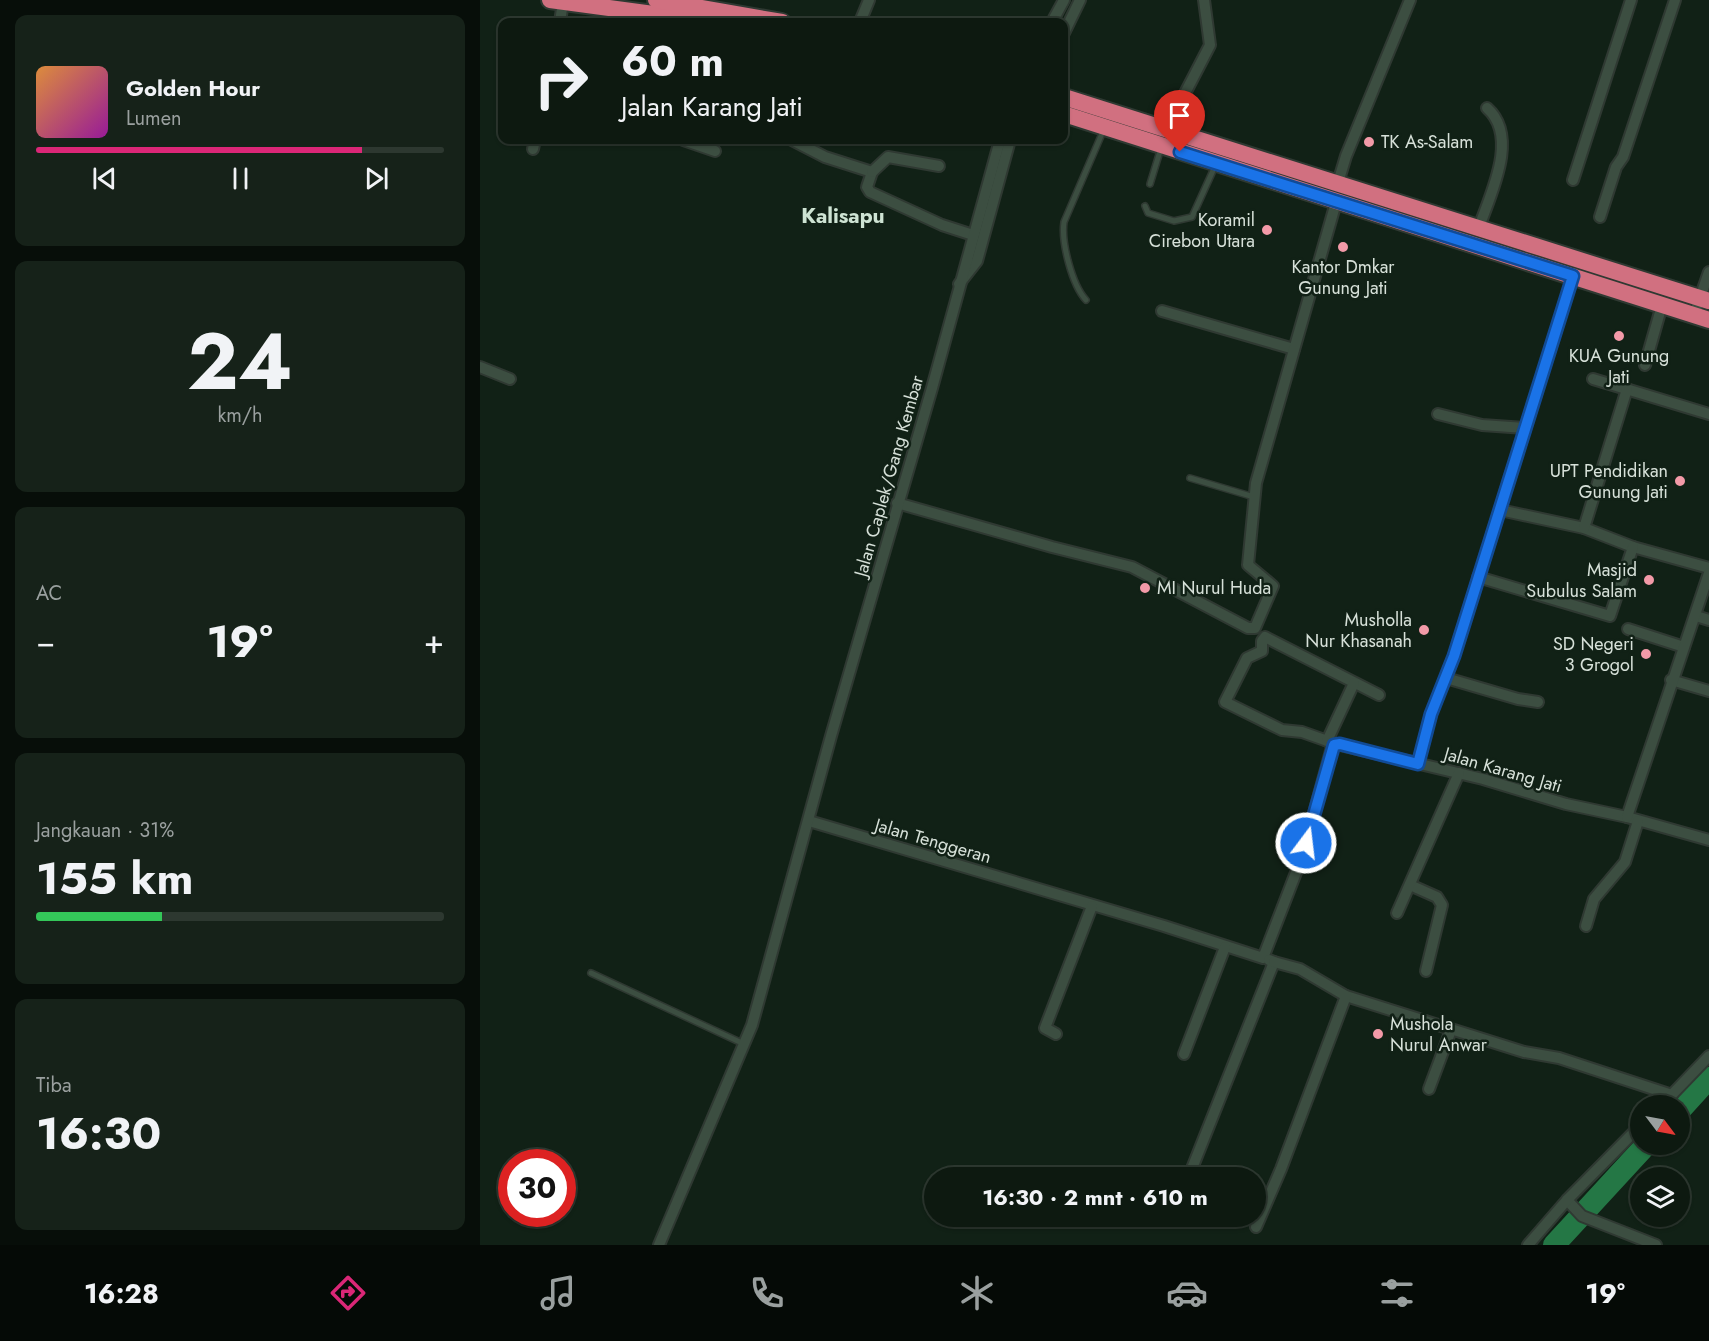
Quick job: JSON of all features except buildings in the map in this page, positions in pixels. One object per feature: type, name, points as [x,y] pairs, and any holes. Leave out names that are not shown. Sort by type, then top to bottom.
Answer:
[{"type":"highway","points":[[556,1],[613,4],[689,18]]},
{"type":"highway","points":[[652,12],[730,18]]},
{"type":"highway","points":[[1068,99],[1164,138],[1219,156],[1337,193],[1478,230],[1662,305],[1701,318]]},
{"type":"highway","points":[[1068,115],[1105,128],[1164,138]]},
{"type":"highway","points":[[1355,198],[1575,268],[1704,300]]},
{"type":"street","points":[[862,18],[869,0]]},
{"type":"street","points":[[1054,18],[1064,0]]},
{"type":"street","points":[[1068,25],[1080,0]]},
{"type":"street","points":[[1164,138],[1210,45],[1204,0]]},
{"type":"street","points":[[897,503],[1132,567],[1251,629],[1257,626],[1273,586],[1248,566],[1254,497],[1346,156],[1410,0]]},
{"type":"street","points":[[1573,180],[1631,0]]},
{"type":"street","points":[[1600,217],[1616,168],[1623,157],[1675,0]]},
{"type":"street","points":[[556,1],[559,18]]},
{"type":"street","points":[[1478,230],[1497,170],[1502,134],[1494,114],[1487,108]]},
{"type":"street","points":[[695,144],[715,151]]},
{"type":"street","points":[[800,144],[825,157],[872,172]]},
{"type":"street","name":"Jalan Caplek/Gang Kembar","points":[[809,821],[999,144]]},
{"type":"street","points":[[958,285],[977,261],[1009,144]]},
{"type":"street","points":[[939,166],[888,157],[872,172],[867,187],[870,192],[942,225],[973,235]]},
{"type":"street","points":[[1418,764],[1431,714],[1446,678],[1575,268]]},
{"type":"street","points":[[1701,318],[1709,272]]},
{"type":"street","points":[[1645,365],[1662,305]]},
{"type":"street","points":[[1162,311],[1294,349]]},
{"type":"street","points":[[480,367],[510,379]]},
{"type":"street","points":[[1593,379],[1709,414]]},
{"type":"street","points":[[1584,528],[1628,389]]},
{"type":"street","points":[[1438,414],[1482,425],[1525,428]]},
{"type":"street","points":[[1500,510],[1584,528],[1633,546],[1709,568]]},
{"type":"street","points":[[1478,577],[1610,616],[1633,546]]},
{"type":"street","points":[[1627,817],[1671,680],[1696,616],[1709,573]]},
{"type":"street","points":[[1696,616],[1709,620]]},
{"type":"street","points":[[1628,629],[1684,647]]},
{"type":"street","name":"Jalan Karang Jati","points":[[1354,683],[1265,637],[1262,641],[1262,651],[1249,655],[1225,700],[1227,705],[1282,730],[1302,732],[1331,743],[1459,773],[1566,804],[1627,817],[1709,840]]},
{"type":"street","points":[[1446,678],[1518,699],[1538,702]]},
{"type":"street","points":[[1671,680],[1709,691]]},
{"type":"street","points":[[1263,958],[1302,857],[1332,747],[1331,743],[1354,683],[1379,695]]},
{"type":"street","points":[[1397,913],[1459,773]]},
{"type":"street","points":[[659,1245],[752,1025],[809,821]]},
{"type":"street","name":"Jalan Tenggeran","points":[[809,821],[1164,926],[1300,969],[1346,996],[1524,1052],[1559,1058],[1672,1095]]},
{"type":"street","points":[[1586,926],[1594,898],[1625,862],[1638,821]]},
{"type":"street","points":[[1410,885],[1437,897],[1442,904],[1426,971]]},
{"type":"street","points":[[1056,1034],[1045,1028],[1092,906]]},
{"type":"street","points":[[1184,1054],[1225,947]]},
{"type":"street","points":[[1193,1167],[1274,962]]},
{"type":"street","points":[[1266,1203],[1346,996]]},
{"type":"street","points":[[1429,1089],[1450,1030]]},
{"type":"street","points":[[1672,1095],[1709,1056]]},
{"type":"street","points":[[1528,1245],[1630,1137]]},
{"type":"street","points":[[1568,1202],[1582,1216],[1656,1245]]},
{"type":"lane","points":[[1086,300],[1078,288],[1063,232],[1064,222],[1105,128]]},
{"type":"lane","points":[[1150,184],[1164,138]]},
{"type":"lane","points":[[1145,206],[1148,213],[1174,221],[1187,220],[1195,213],[1219,156]]},
{"type":"lane","points":[[1190,478],[1254,497]]},
{"type":"lane","points":[[591,973],[744,1044]]},
{"type":"waterway","points":[[1690,1099],[1709,1078]]},
{"type":"waterway","points":[[1554,1245],[1637,1155]]},
{"type":"place","name":"TK As-Salam","points":[[1369,142]]},
{"type":"place","name":"Koramil Cirebon Utara","points":[[1267,230]]},
{"type":"place","name":"Kantor Dmkar Gunung Jati","points":[[1343,247]]},
{"type":"place","name":"KUA Gunung Jati","points":[[1619,336]]},
{"type":"place","name":"UPT Pendidikan Gunung Jati","points":[[1680,481]]},
{"type":"place","name":"Masjid Subulus Salam","points":[[1649,580]]},
{"type":"place","name":"MI Nurul Huda","points":[[1145,588]]},
{"type":"place","name":"Musholla Nur Khasanah","points":[[1424,630]]},
{"type":"place","name":"SD Negeri 3 Grogol","points":[[1646,654]]},
{"type":"place","name":"Mushola Nurul Anwar","points":[[1378,1034]]},
{"type":"district","name":"Kalisapu","points":[[843,216]]},
{"type":"route","points":[[1180,152],[1216,165],[1354,205],[1573,276],[1454,656],[1431,714],[1418,764],[1340,744],[1334,745],[1306,843]]}]
